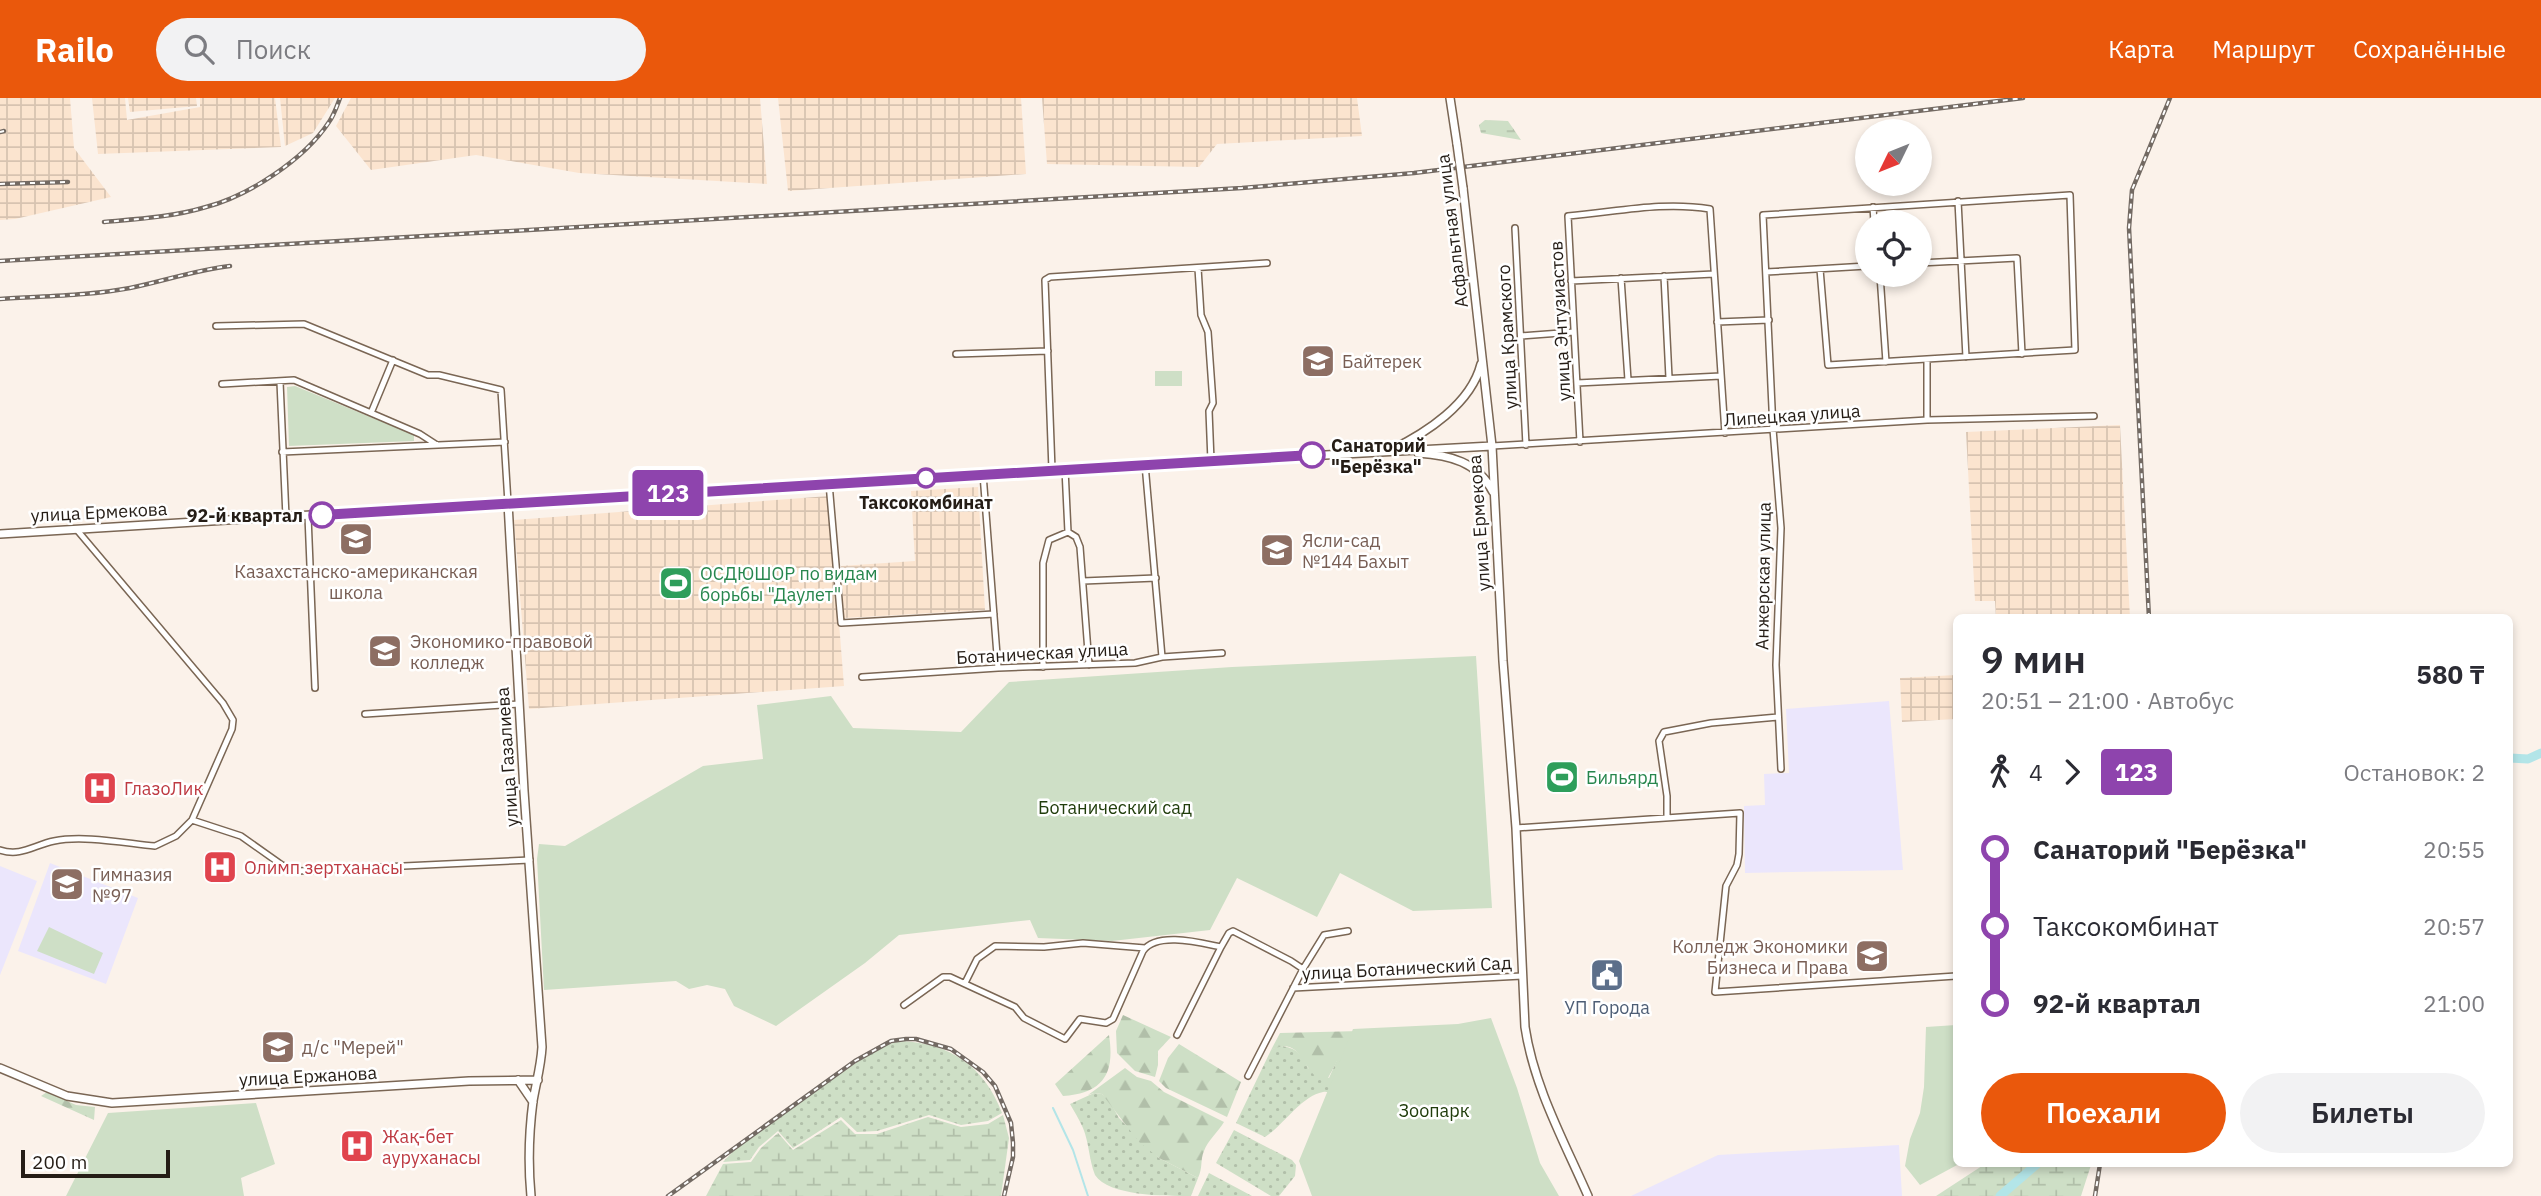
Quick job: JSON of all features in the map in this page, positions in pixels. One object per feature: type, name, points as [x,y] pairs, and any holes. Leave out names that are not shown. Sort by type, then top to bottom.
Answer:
[{"type":"main road","name":"Асфальтная улица","points":[[1450,98],[1458,144],[1492,446]]},
{"type":"main road","points":[[1387,452],[1423,433],[1459,401],[1478,375],[1482,360]]},
{"type":"main road","name":"улица Ермекова","points":[[0,534],[1145,464],[1492,446],[1528,1050],[1544,1098],[1588,1196]]},
{"type":"main road","points":[[1387,452],[1435,454],[1460,461],[1480,473],[1495,496]]},
{"type":"main road","name":"улица Газалиева","points":[[508,503],[542,1047],[533,1102],[529,1154],[531,1196]]},
{"type":"main road","points":[[0,527],[14,532]]},
{"type":"main road","name":"улица Ержанова","points":[[0,1068],[80,1100],[112,1103],[469,1081],[538,1080]]},
{"type":"main road","points":[[518,1080],[533,1102]]},
{"type":"street","points":[[1821,269],[1828,365],[2075,350],[2070,195],[1873,207],[1873,210]]},
{"type":"street","points":[[1958,201],[1966,357]]},
{"type":"street","name":"улица Энтузиастов","points":[[1580,442],[1568,216],[1661,205],[1710,209],[1714,274]]},
{"type":"street","name":"Анжерская улица","points":[[1781,769],[1776,665],[1782,535],[1773,429],[1763,215],[1873,207]]},
{"type":"street","name":"улица Крамского","points":[[1516,228],[1526,445]]},
{"type":"street","points":[[1932,262],[2017,258],[2022,354]]},
{"type":"street","points":[[1052,470],[1044,285],[1047,278],[1266,263]]},
{"type":"street","points":[[1766,272],[1855,266]]},
{"type":"street","points":[[1198,268],[1201,315],[1208,332],[1213,403],[1209,411],[1211,461]]},
{"type":"street","points":[[1572,281],[1714,274],[1724,433]]},
{"type":"street","points":[[1664,276],[1669,378]]},
{"type":"street","points":[[1621,278],[1628,380]]},
{"type":"street","points":[[1881,287],[1885,362]]},
{"type":"street","points":[[1717,322],[1769,320]]},
{"type":"street","points":[[216,326],[304,324],[393,360],[371,414]]},
{"type":"street","points":[[1521,336],[1574,332]]},
{"type":"street","points":[[956,354],[1048,351]]},
{"type":"street","points":[[1927,359],[1927,420]]},
{"type":"street","name":"улица Газалиева","points":[[393,360],[428,375],[439,375],[501,390],[508,503]]},
{"type":"street","points":[[1577,383],[1721,376]]},
{"type":"street","points":[[222,384],[294,380],[420,433],[437,445]]},
{"type":"street","points":[[280,382],[286,517]]},
{"type":"street","name":"Липецкая улица","points":[[1492,446],[1927,420],[2094,415]]},
{"type":"street","points":[[282,452],[505,442]]},
{"type":"street","points":[[1145,464],[1162,657]]},
{"type":"street","points":[[1065,469],[1069,532]]},
{"type":"street","points":[[983,474],[998,668]]},
{"type":"street","points":[[829,483],[841,623],[994,614]]},
{"type":"street","points":[[308,516],[315,688]]},
{"type":"street","points":[[0,850],[21,853],[55,841],[72,839],[155,846],[176,836],[192,820],[232,729],[233,720],[230,713],[77,530]]},
{"type":"street","points":[[1069,532],[1076,537],[1080,547],[1089,665]]},
{"type":"street","points":[[1043,667],[1043,563],[1049,540],[1069,532]]},
{"type":"street","points":[[1083,581],[1156,578]]},
{"type":"street","name":"Ботаническая улица","points":[[862,677],[1135,663],[1162,657],[1222,653]]},
{"type":"street","points":[[365,714],[519,704]]},
{"type":"street","points":[[1667,818],[1667,796],[1659,741],[1664,732],[1711,723],[1778,717]]},
{"type":"street","points":[[1516,828],[1740,813],[1739,854],[1737,865],[1726,886],[1715,992],[1953,976]]},
{"type":"street","points":[[192,820],[241,836],[282,865],[298,871],[530,860]]},
{"type":"street","name":"улица Ботанический Сад","points":[[965,983],[977,959],[995,946],[1044,947],[1083,943],[1144,948],[1155,941],[1175,940],[1221,947],[1233,931],[1303,969]]},
{"type":"street","points":[[1248,1076],[1303,969],[1324,935],[1348,931]]},
{"type":"street","points":[[1177,1035],[1221,947]]},
{"type":"street","points":[[904,1006],[943,977],[950,977],[1015,1007],[1024,1018],[1065,1039],[1080,1019],[1106,1023],[1113,1019],[1144,948]]},
{"type":"street","name":"улица Ботанический Сад","points":[[1293,988],[1522,976]]},
{"type":"shaded area","points":[[0,98],[70,98],[74,148],[111,197],[0,220]]},
{"type":"shaded area","points":[[92,98],[125,98],[127,120],[200,107],[200,98],[275,98],[281,147],[98,154]]},
{"type":"shaded area","points":[[128,98],[196,98],[197,106],[130,112]]},
{"type":"shaded area","points":[[280,98],[335,98],[313,133],[285,146]]},
{"type":"shaded area","points":[[351,98],[760,98],[767,184],[579,173],[476,155],[371,170],[336,126]]},
{"type":"shaded area","points":[[778,98],[1021,98],[1026,174],[788,191]]},
{"type":"shaded area","points":[[1042,98],[1357,98],[1362,136],[1217,144],[1199,167],[1047,164]]},
{"type":"shaded area","points":[[2120,425],[2130,614],[1996,614],[1995,601],[1975,601],[1966,432]]},
{"type":"shaded area","points":[[978,487],[985,610],[844,618],[841,566],[915,561],[911,491]]},
{"type":"shaded area","points":[[829,496],[844,686],[529,709],[514,520]]},
{"type":"shaded area","points":[[1953,675],[1953,719],[1902,722],[1900,678]]},
{"type":"shaded area","points":[[1889,701],[1903,870],[1745,873],[1744,806],[1765,805],[1764,774],[1789,773],[1786,709]]},
{"type":"shaded area","points":[[50,863],[138,898],[106,984],[18,951]]},
{"type":"shaded area","points":[[0,866],[37,881],[0,975]]},
{"type":"shaded area","points":[[1899,1145],[1902,1196],[1631,1196],[1718,1155]]},
{"type":"green space","points":[[1485,120],[1508,121],[1521,140],[1481,133],[1479,125]]},
{"type":"green space","points":[[1155,371],[1182,371],[1182,386],[1155,386]]},
{"type":"green space","points":[[295,386],[414,435],[414,441],[289,446],[287,387]]},
{"type":"green space","name":"Ботанический сад","points":[[1476,656],[1492,908],[1413,911],[1340,873],[1317,917],[1237,878],[1210,930],[1112,941],[1038,938],[1030,920],[899,935],[865,963],[776,1026],[734,1006],[725,989],[707,985],[689,989],[676,981],[544,990],[537,859],[539,844],[565,846],[703,766],[763,759],[757,705],[831,696],[853,728],[961,732],[1009,682],[1232,667]]},
{"type":"green space","points":[[49,927],[103,953],[94,974],[37,951]]},
{"type":"green space","points":[[1123,1015],[1171,1037],[1158,1051],[1155,1077],[1135,1071],[1117,1053],[1116,1031]]},
{"type":"green space","name":"Зоопарк","points":[[1491,1018],[1517,1088],[1540,1163],[1559,1196],[1312,1196],[1299,1161],[1353,1029],[1458,1024]]},
{"type":"green space","points":[[1953,1025],[1953,1167],[1920,1185],[1905,1166],[1910,1139],[1920,1113],[1924,1087],[1926,1027]]},
{"type":"green space","points":[[1360,1031],[1344,1063],[1337,1061],[1328,1078],[1319,1079],[1300,1055],[1288,1047],[1281,1046],[1271,1050],[1280,1033]]},
{"type":"green space","points":[[1109,1035],[1110,1060],[1104,1079],[1088,1091],[1063,1096],[1055,1084]]},
{"type":"green space","points":[[900,1041],[934,1046],[963,1060],[986,1082],[1002,1113],[988,1121],[961,1125],[929,1115],[877,1131],[857,1132],[841,1117],[793,1148],[778,1131],[759,1147],[750,1160],[723,1162],[740,1144],[864,1057],[883,1046]]},
{"type":"green space","points":[[1179,1044],[1241,1082],[1227,1117],[1166,1088],[1159,1081],[1168,1058]]},
{"type":"green space","points":[[1278,1046],[1293,1049],[1301,1055],[1308,1068],[1329,1078],[1337,1060],[1368,1075],[1339,1095],[1323,1092],[1307,1099],[1265,1137],[1236,1123],[1271,1050]]},
{"type":"green space","points":[[1125,1068],[1137,1077],[1151,1081],[1164,1092],[1224,1122],[1206,1147],[1198,1178],[1159,1158],[1139,1142],[1102,1094],[1088,1095]]},
{"type":"green space","points":[[47,1092],[76,1105],[95,1107],[94,1120],[41,1096]]},
{"type":"green space","points":[[1094,1093],[1102,1094],[1110,1102],[1119,1118],[1159,1158],[1198,1178],[1191,1196],[1124,1191],[1102,1182],[1095,1175],[1085,1133],[1070,1104]]},
{"type":"green space","points":[[256,1103],[275,1164],[241,1178],[244,1196],[66,1196],[108,1113]]},
{"type":"green space","points":[[1003,1115],[1009,1138],[1001,1196],[706,1196],[723,1164],[751,1162],[761,1148],[778,1133],[793,1150],[841,1120],[855,1134],[877,1134],[928,1117],[961,1127],[988,1124]]},
{"type":"green space","points":[[1234,1130],[1292,1160],[1296,1165],[1295,1176],[1279,1196],[1271,1196],[1216,1163]]},
{"type":"green space","points":[[1980,1167],[2090,1167],[2081,1196],[1936,1196]]},
{"type":"green space","points":[[1209,1173],[1252,1196],[1198,1196]]},
{"type":"waterway","points":[[2513,758],[2528,759],[2541,753]]},
{"type":"waterway","points":[[1053,1108],[1073,1150],[1088,1196]]},
{"type":"waterway","points":[[2000,1196],[2034,1167]]},
{"type":"railway","points":[[104,222],[155,217],[206,207],[257,185],[305,150],[329,122],[340,98]]},
{"type":"railway","points":[[0,261],[1242,188],[1414,173],[2023,98]]},
{"type":"railway","points":[[2149,614],[2129,228],[2132,190],[2170,98]]},
{"type":"railway","points":[[0,132],[4,131]]},
{"type":"railway","points":[[0,184],[68,182]]},
{"type":"railway","points":[[0,299],[114,291],[230,266]]},
{"type":"railway","points":[[668,1196],[855,1061],[891,1041],[906,1039],[916,1039],[951,1049],[983,1072],[995,1086],[1011,1123],[1013,1143],[1013,1157],[1004,1196]]},
{"type":"railway","points":[[2095,1196],[2100,1167]]},
{"type":"bus line","name":"123","points":[[322,515],[1312,455]]},
{"type":"place","name":"Байтерек","points":[[1318,361]]},
{"type":"place","name":"Санаторий \"Берёзка\"","points":[[1312,455]]},
{"type":"place","name":"Таксокомбинат","points":[[926,478]]},
{"type":"place","name":"92-й квартал","points":[[322,515]]},
{"type":"place","name":"Казахстанско-американская школа","points":[[356,539]]},
{"type":"place","name":"Ясли-сад №144 Бахыт","points":[[1277,550]]},
{"type":"place","name":"ОСДЮШОР по видам борьбы \"Даулет\"","points":[[676,583]]},
{"type":"place","name":"Экономико-правовой колледж","points":[[385,651]]},
{"type":"place","name":"Бильярд","points":[[1562,777]]},
{"type":"place","name":"ГлазоЛик","points":[[100,788]]},
{"type":"place","name":"Олимп зертханасы","points":[[220,867]]},
{"type":"place","name":"Гимназия №97","points":[[67,884]]},
{"type":"place","name":"Колледж Экономики Бизнеса и Права","points":[[1872,956]]},
{"type":"place","name":"УП Города","points":[[1607,975]]},
{"type":"place","name":"д/с \"Мерей\"","points":[[278,1047]]},
{"type":"place","name":"Жақ-бет ауруханасы","points":[[357,1146]]}]
